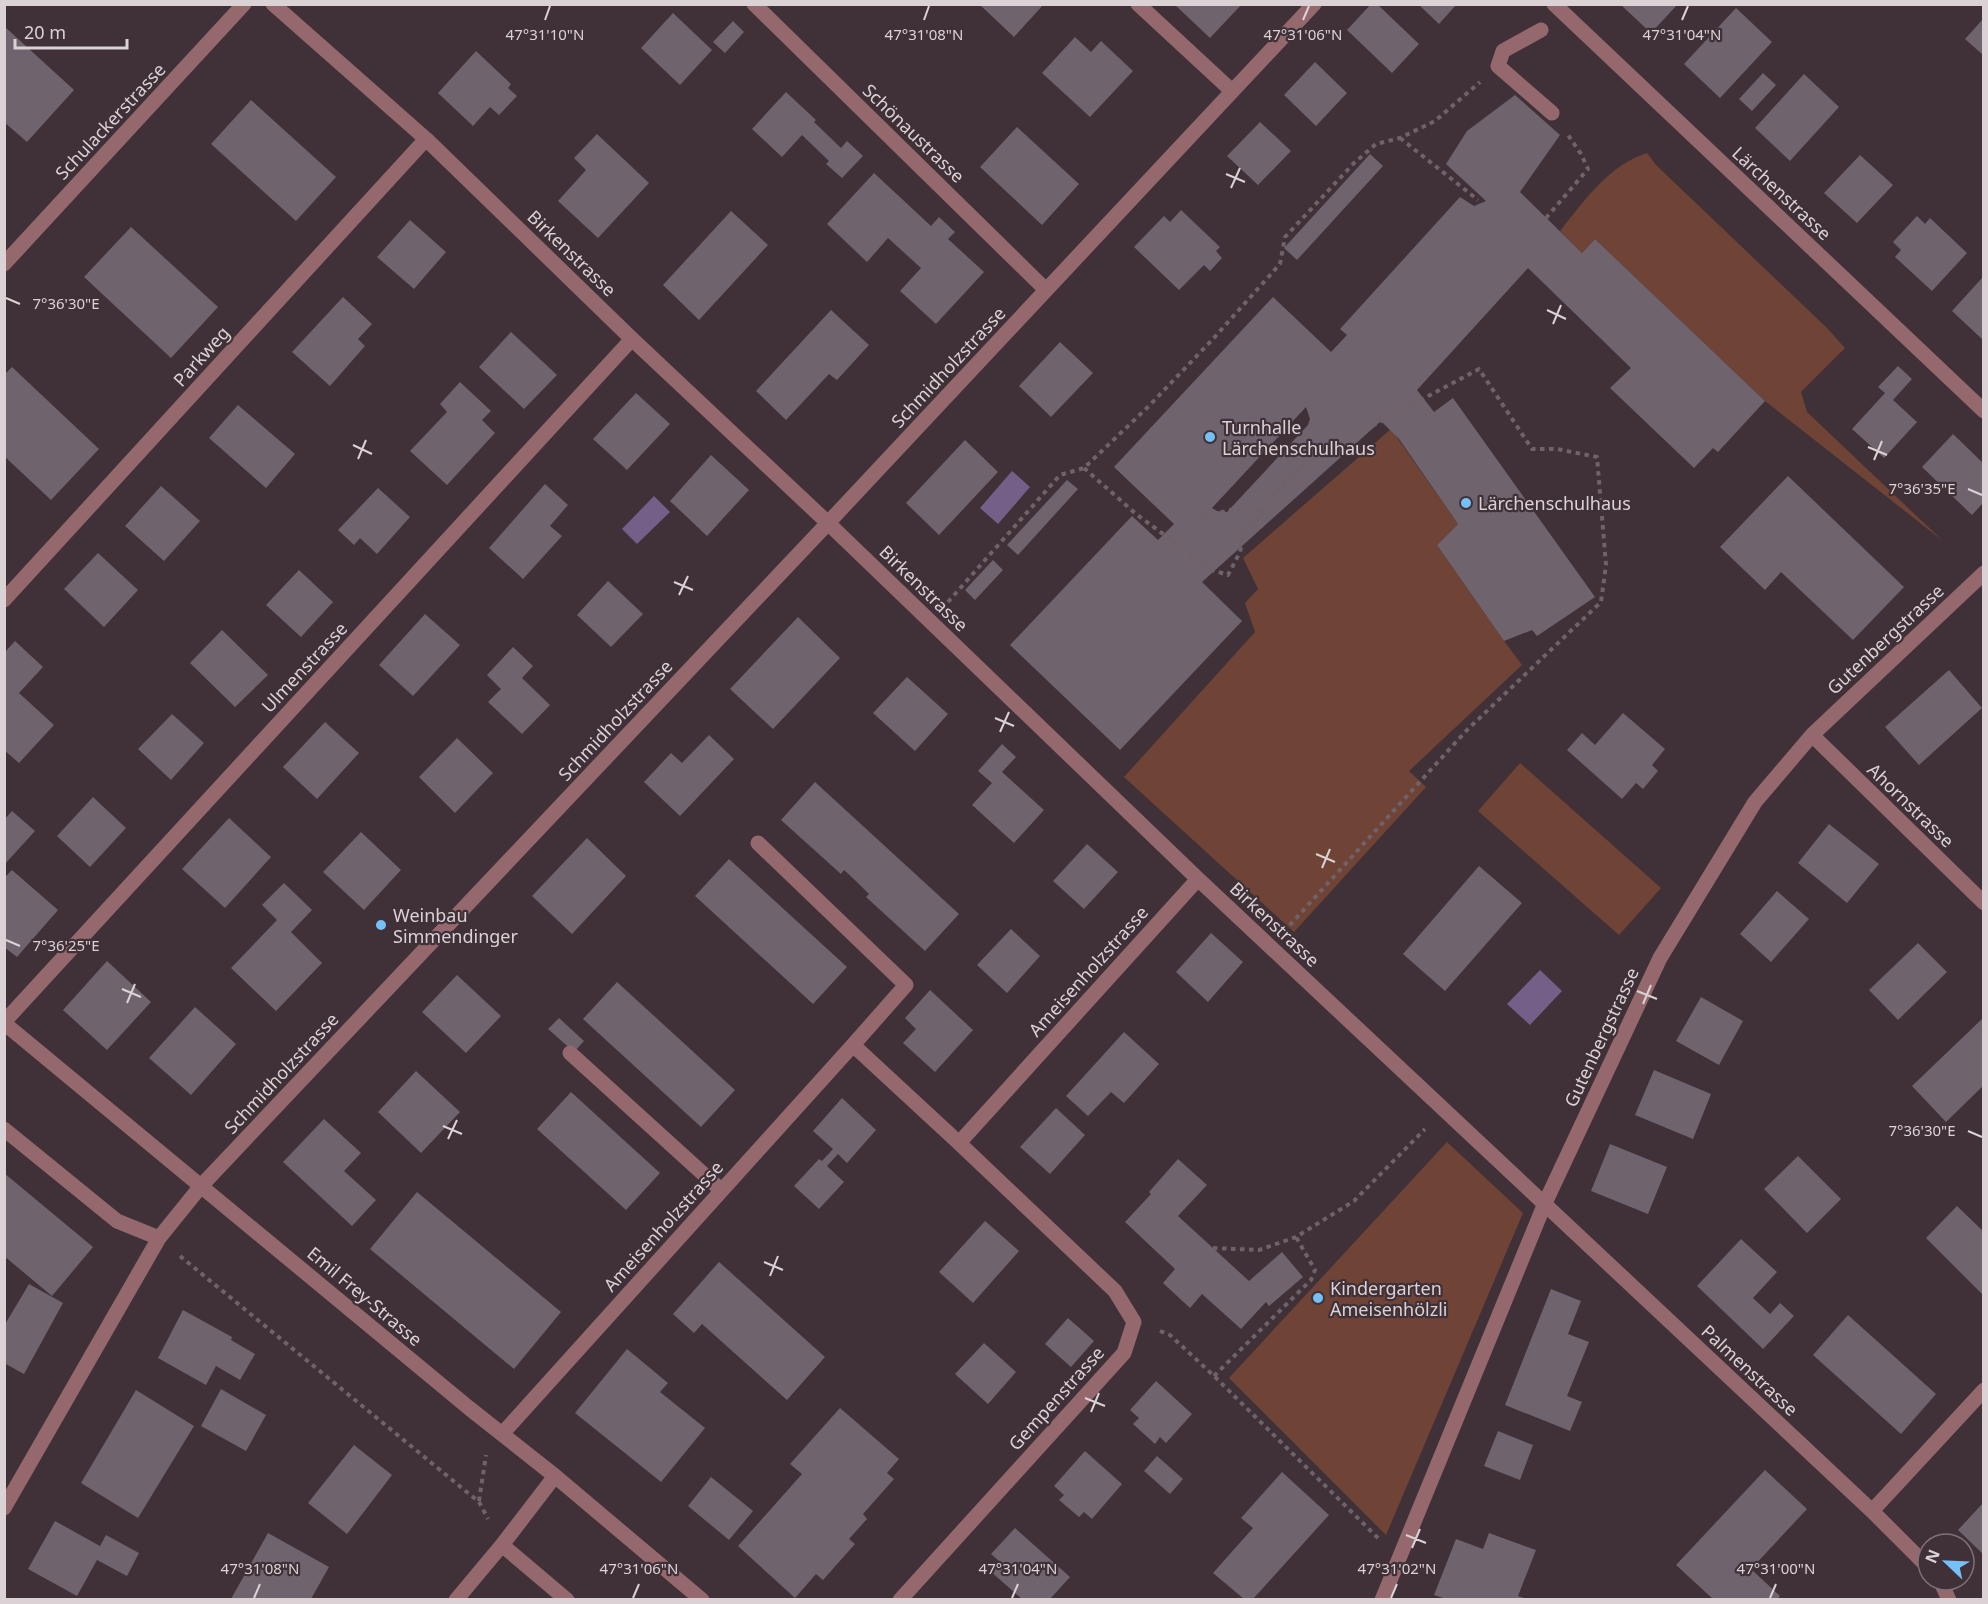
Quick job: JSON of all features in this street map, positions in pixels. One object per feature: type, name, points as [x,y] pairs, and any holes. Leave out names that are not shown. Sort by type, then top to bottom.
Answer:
[{"type":"street","name":"Schulackerstrasse","points":[[4,264],[244,4]]},
{"type":"street","name":"Birkenstrasse","points":[[273,4],[426,139],[632,339],[828,523],[1198,879],[1545,1203]]},
{"type":"street","name":"Schönaustrasse","points":[[754,4],[1046,290]]},
{"type":"street","points":[[1138,4],[1232,91]]},
{"type":"street","name":"Schmidholzstrasse","points":[[4,1508],[159,1239],[201,1186],[828,523],[1314,4]]},
{"type":"street","name":"Lärchenstrasse","points":[[1554,4],[1983,411]]},
{"type":"street","points":[[1541,30],[1503,51],[1498,66],[1552,112]]},
{"type":"street","name":"Parkweg","points":[[4,600],[426,139]]},
{"type":"street","name":"Ulmenstrasse","points":[[4,1023],[632,339]]},
{"type":"street","name":"Gutenbergstrasse","points":[[1382,1599],[1545,1203],[1660,958],[1755,802],[1812,735],[1983,573]]},
{"type":"street","name":"Ahornstrasse","points":[[1812,735],[1983,903]]},
{"type":"street","name":"Ameisenholzstrasse","points":[[502,1434],[906,985],[758,843]]},
{"type":"street","name":"Ameisenholzstrasse","points":[[959,1143],[1198,879]]},
{"type":"street","name":"Emil Frey-Strasse","points":[[4,1023],[702,1599]]},
{"type":"street","points":[[853,1045],[1115,1291],[1134,1322]]},
{"type":"street","points":[[570,1053],[721,1190]]},
{"type":"street","points":[[4,1129],[117,1221],[159,1239]]},
{"type":"street","name":"Palmenstrasse","points":[[1545,1203],[1916,1555]]},
{"type":"street","name":"Gempenstrasse","points":[[900,1599],[1124,1353],[1134,1322]]},
{"type":"street","points":[[1872,1511],[1983,1390]]},
{"type":"street","points":[[456,1599],[502,1545],[555,1476]]},
{"type":"street","points":[[502,1545],[567,1599]]},
{"type":"path","points":[[929,620],[1060,475],[1084,468],[1150,405],[1236,314],[1280,264],[1285,237],[1354,163],[1376,144],[1400,138],[1435,121],[1498,66]]},
{"type":"path","points":[[1546,218],[1588,169],[1581,154],[1552,112]]},
{"type":"path","points":[[1400,138],[1478,200]]},
{"type":"path","points":[[1084,468],[1145,521],[1212,570],[1228,575],[1240,552],[1244,532],[1264,511],[1274,494],[1304,465],[1342,442],[1479,369],[1532,449],[1557,449],[1597,457],[1606,565],[1601,602],[1466,731],[1270,946]]},
{"type":"path","points":[[1203,518],[1245,507],[1264,511]]},
{"type":"path","points":[[1213,1248],[1259,1250],[1296,1237],[1354,1202],[1445,1110]]},
{"type":"path","points":[[1214,1376],[1311,1280],[1314,1270],[1296,1237]]},
{"type":"path","points":[[159,1239],[479,1502],[502,1545]]},
{"type":"path","points":[[1134,1322],[1170,1335],[1399,1558]]},
{"type":"path","points":[[479,1502],[486,1450]]},
{"type":"shaded area","points":[[1647,153],[1656,165],[1827,328],[1845,348],[1801,392],[1807,412],[1943,541],[1765,401],[1595,239],[1582,253],[1560,231],[1588,196],[1609,175],[1633,159]]},
{"type":"shaded area","points":[[1391,429],[1458,524],[1437,545],[1522,665],[1409,771],[1426,787],[1294,932],[1124,777],[1255,632],[1245,603],[1258,589],[1243,558]]},
{"type":"shaded area","points":[[1012,471],[1030,487],[998,524],[980,508]]},
{"type":"shaded area","points":[[654,496],[670,512],[637,544],[622,529]]},
{"type":"shaded area","points":[[1520,763],[1661,888],[1619,935],[1478,811]]},
{"type":"shaded area","points":[[1540,970],[1562,991],[1530,1025],[1507,1004]]},
{"type":"shaded area","points":[[1447,1142],[1523,1213],[1386,1535],[1229,1378]]},
{"type":"building","points":[[979,4],[1044,4],[1014,37]]},
{"type":"building","points":[[1174,4],[1242,4],[1210,38]]},
{"type":"building","points":[[1371,4],[1377,4],[1419,44],[1392,73],[1347,30]]},
{"type":"building","points":[[1418,4],[1457,4],[1439,24]]},
{"type":"building","points":[[1620,4],[1678,4],[1651,33]]},
{"type":"building","points":[[1736,8],[1772,42],[1720,98],[1684,64]]},
{"type":"building","points":[[673,13],[712,50],[680,85],[641,48]]},
{"type":"building","points":[[1983,19],[1983,55],[1965,39]]},
{"type":"building","points":[[733,21],[744,32],[725,53],[713,42]]},
{"type":"building","points":[[4,26],[74,90],[27,142],[4,122]]},
{"type":"building","points":[[1075,37],[1091,52],[1101,41],[1133,71],[1090,117],[1042,73]]},
{"type":"building","points":[[476,51],[511,84],[508,88],[517,96],[499,115],[490,107],[473,126],[438,93]]},
{"type":"building","points":[[1315,62],[1347,93],[1316,126],[1284,95]]},
{"type":"building","points":[[1763,73],[1776,85],[1752,111],[1739,99]]},
{"type":"building","points":[[1804,74],[1839,107],[1790,161],[1755,128]]},
{"type":"building","points":[[786,92],[841,148],[847,141],[863,156],[842,178],[826,164],[829,161],[802,135],[782,157],[752,129]]},
{"type":"building","points":[[1515,95],[1560,135],[1520,192],[1582,253],[1595,239],[1765,401],[1718,452],[1713,448],[1694,468],[1610,388],[1631,368],[1528,268],[1417,390],[1434,412],[1453,398],[1595,597],[1537,636],[1532,630],[1504,641],[1437,545],[1458,524],[1399,439],[1381,421],[1202,582],[1242,621],[1120,750],[1010,645],[1132,516],[1158,540],[1174,524],[1114,467],[1273,297],[1331,352],[1347,335],[1340,329],[1460,197],[1474,206],[1486,201],[1446,164],[1467,131]],"holes":[[[1306,407],[1310,419],[1308,425],[1227,512],[1212,508]]]},
{"type":"building","points":[[251,100],[336,177],[296,221],[211,144]]},
{"type":"building","points":[[1260,122],[1291,151],[1258,185],[1227,156]]},
{"type":"building","points":[[1017,127],[1079,184],[1042,225],[980,167]]},
{"type":"building","points":[[597,134],[649,183],[598,238],[558,201],[586,170],[574,158]]},
{"type":"building","points":[[1370,154],[1383,166],[1297,260],[1284,248]]},
{"type":"building","points":[[1860,155],[1893,185],[1857,223],[1824,193]]},
{"type":"building","points":[[874,173],[931,226],[939,217],[955,232],[948,239],[984,272],[936,324],[900,291],[921,268],[888,238],[867,262],[827,224]]},
{"type":"building","points":[[1181,210],[1220,247],[1216,251],[1222,258],[1210,271],[1204,265],[1179,290],[1134,247],[1164,216],[1170,222]]},
{"type":"building","points":[[731,211],[768,245],[699,320],[663,285]]},
{"type":"building","points":[[1917,216],[1925,224],[1930,218],[1967,253],[1932,291],[1895,257],[1901,250],[1893,242]]},
{"type":"building","points":[[410,220],[446,252],[414,289],[377,257]]},
{"type":"building","points":[[131,227],[218,307],[171,358],[84,277]]},
{"type":"building","points":[[1982,278],[1983,280],[1983,340],[1952,311]]},
{"type":"building","points":[[343,297],[372,324],[358,339],[365,346],[330,386],[292,352]]},
{"type":"building","points":[[831,310],[869,345],[837,380],[829,374],[786,420],[756,391]]},
{"type":"building","points":[[511,332],[557,375],[524,409],[479,367]]},
{"type":"building","points":[[1060,342],[1093,373],[1051,417],[1019,386]]},
{"type":"building","points":[[1898,366],[1912,379],[1893,400],[1917,422],[1884,458],[1852,429],[1885,393],[1878,387]]},
{"type":"building","points":[[12,367],[99,449],[51,500],[4,456],[4,375]]},
{"type":"building","points":[[460,382],[491,411],[482,420],[495,433],[447,485],[410,451],[447,412],[440,404]]},
{"type":"building","points":[[636,393],[670,424],[627,470],[593,439]]},
{"type":"building","points":[[238,405],[295,454],[266,488],[209,438]]},
{"type":"building","points":[[1953,434],[1983,463],[1983,503],[1972,515],[1922,467]]},
{"type":"building","points":[[965,440],[998,472],[939,535],[906,503]]},
{"type":"building","points":[[711,455],[749,490],[707,536],[670,501]]},
{"type":"building","points":[[1788,476],[1904,587],[1853,640],[1781,572],[1765,590],[1720,547]]},
{"type":"building","points":[[1067,480],[1078,489],[1018,555],[1007,545]]},
{"type":"building","points":[[545,484],[568,505],[550,526],[562,536],[523,579],[489,548]]},
{"type":"building","points":[[161,486],[200,521],[164,561],[125,526]]},
{"type":"building","points":[[378,488],[410,517],[377,554],[360,538],[354,545],[338,530]]},
{"type":"building","points":[[98,553],[138,590],[104,627],[64,589]]},
{"type":"building","points":[[993,560],[1003,570],[975,600],[965,590]]},
{"type":"building","points":[[299,570],[333,602],[301,637],[266,605]]},
{"type":"building","points":[[608,581],[643,614],[611,647],[577,615]]},
{"type":"building","points":[[425,614],[460,645],[413,696],[379,665]]},
{"type":"building","points":[[798,617],[840,658],[773,729],[730,689]]},
{"type":"building","points":[[222,630],[268,675],[235,707],[190,663]]},
{"type":"building","points":[[15,641],[43,667],[19,693],[54,725],[19,763],[4,750],[4,653]]},
{"type":"building","points":[[513,647],[533,666],[522,678],[550,705],[522,734],[488,702],[501,689],[487,675]]},
{"type":"building","points":[[1949,670],[1982,708],[1919,765],[1885,727]]},
{"type":"building","points":[[907,677],[948,714],[915,751],[873,713]]},
{"type":"building","points":[[1623,713],[1665,749],[1652,765],[1658,771],[1643,789],[1636,783],[1622,799],[1567,750],[1582,733],[1595,745]]},
{"type":"building","points":[[172,714],[204,743],[171,780],[138,749]]},
{"type":"building","points":[[325,722],[359,753],[317,799],[283,767]]},
{"type":"building","points":[[709,735],[734,759],[680,816],[644,782],[671,753],[682,763]]},
{"type":"building","points":[[457,738],[493,773],[455,813],[419,777]]},
{"type":"building","points":[[1002,744],[1016,757],[1002,772],[1044,810],[1014,843],[972,805],[992,783],[978,771]]},
{"type":"building","points":[[815,782],[959,914],[925,951],[866,897],[869,894],[844,870],[841,874],[781,820]]},
{"type":"building","points":[[93,797],[126,828],[90,867],[57,836]]},
{"type":"building","points":[[12,811],[35,831],[4,865],[4,820]]},
{"type":"building","points":[[229,818],[271,857],[225,908],[182,869]]},
{"type":"building","points":[[1829,824],[1879,864],[1847,903],[1798,863]]},
{"type":"building","points":[[361,832],[401,870],[364,910],[323,872]]},
{"type":"building","points":[[587,838],[626,876],[572,934],[532,896]]},
{"type":"building","points":[[1087,844],[1118,872],[1084,909],[1053,881]]},
{"type":"building","points":[[729,859],[847,967],[813,1004],[695,896]]},
{"type":"building","points":[[1479,866],[1522,903],[1445,991],[1403,954]]},
{"type":"building","points":[[12,870],[58,910],[17,957],[4,947],[4,878]]},
{"type":"building","points":[[284,883],[312,910],[291,932],[322,963],[276,1011],[231,968],[277,920],[262,905]]},
{"type":"building","points":[[1777,891],[1809,919],[1771,962],[1740,934]]},
{"type":"building","points":[[1011,929],[1040,956],[1007,993],[977,965]]},
{"type":"building","points":[[1211,933],[1243,962],[1208,1002],[1176,972]]},
{"type":"building","points":[[1918,943],[1947,972],[1898,1020],[1869,990]]},
{"type":"building","points":[[107,961],[151,1002],[107,1050],[63,1010]]},
{"type":"building","points":[[457,975],[501,1016],[466,1053],[422,1012]]},
{"type":"building","points":[[617,982],[735,1090],[701,1127],[583,1019]]},
{"type":"building","points":[[930,990],[973,1030],[935,1072],[903,1043],[916,1029],[905,1018]]},
{"type":"building","points":[[1701,997],[1743,1021],[1719,1065],[1676,1041]]},
{"type":"building","points":[[195,1007],[236,1044],[191,1095],[149,1058]]},
{"type":"building","points":[[559,1018],[584,1041],[574,1052],[548,1029]]},
{"type":"building","points":[[1983,1018],[1983,1086],[1946,1122],[1912,1086]]},
{"type":"building","points":[[1124,1032],[1159,1064],[1124,1103],[1111,1092],[1088,1116],[1066,1096]]},
{"type":"building","points":[[1654,1070],[1711,1094],[1693,1139],[1635,1115]]},
{"type":"building","points":[[416,1071],[460,1112],[421,1153],[378,1112]]},
{"type":"building","points":[[571,1092],[660,1173],[626,1210],[537,1129]]},
{"type":"building","points":[[842,1098],[876,1130],[847,1163],[838,1154],[827,1166],[844,1182],[819,1209],[794,1186],[819,1159],[822,1161],[833,1149],[813,1131]]},
{"type":"building","points":[[1056,1108],[1085,1135],[1050,1174],[1020,1147]]},
{"type":"building","points":[[324,1119],[361,1153],[344,1171],[376,1200],[352,1226],[283,1162]]},
{"type":"building","points":[[1610,1144],[1667,1167],[1648,1214],[1591,1191]]},
{"type":"building","points":[[1798,1156],[1841,1199],[1807,1233],[1764,1189]]},
{"type":"building","points":[[1178,1159],[1207,1185],[1178,1216],[1249,1281],[1282,1252],[1303,1277],[1269,1306],[1266,1302],[1241,1329],[1202,1294],[1190,1308],[1163,1283],[1175,1269],[1125,1222],[1151,1194],[1149,1192]]},
{"type":"building","points":[[4,1173],[93,1247],[52,1296],[4,1256]]},
{"type":"building","points":[[417,1192],[561,1312],[514,1369],[370,1249]]},
{"type":"building","points":[[1957,1206],[1983,1231],[1983,1295],[1926,1238]]},
{"type":"building","points":[[985,1221],[1019,1251],[973,1303],[939,1272]]},
{"type":"building","points":[[1741,1239],[1777,1272],[1753,1298],[1770,1314],[1780,1303],[1794,1316],[1763,1349],[1697,1286]]},
{"type":"building","points":[[719,1262],[825,1357],[787,1400],[702,1324],[694,1333],[673,1314]]},
{"type":"building","points":[[29,1284],[63,1303],[24,1374],[4,1363],[4,1326]]},
{"type":"building","points":[[1551,1289],[1581,1301],[1568,1334],[1589,1342],[1567,1396],[1582,1402],[1570,1431],[1505,1405]]},
{"type":"building","points":[[183,1310],[232,1337],[231,1340],[255,1354],[240,1380],[216,1366],[206,1385],[158,1358]]},
{"type":"building","points":[[1848,1315],[1936,1394],[1901,1434],[1813,1355]]},
{"type":"building","points":[[1068,1318],[1094,1341],[1071,1367],[1045,1344]]},
{"type":"building","points":[[984,1343],[1016,1372],[988,1404],[955,1374]]},
{"type":"building","points":[[627,1349],[668,1383],[660,1392],[705,1428],[661,1482],[575,1413]]},
{"type":"building","points":[[1156,1381],[1192,1414],[1166,1443],[1160,1437],[1155,1444],[1133,1424],[1139,1418],[1130,1410]]},
{"type":"building","points":[[221,1389],[266,1415],[246,1451],[201,1426]]},
{"type":"building","points":[[136,1390],[194,1426],[138,1518],[81,1483]]},
{"type":"building","points":[[840,1408],[899,1459],[887,1473],[894,1479],[863,1514],[867,1519],[849,1539],[855,1544],[823,1580],[816,1574],[795,1598],[738,1546],[802,1474],[790,1464]]},
{"type":"building","points":[[1498,1431],[1533,1445],[1520,1480],[1484,1466]]},
{"type":"building","points":[[354,1445],[392,1475],[347,1534],[308,1503]]},
{"type":"building","points":[[1085,1451],[1122,1484],[1092,1519],[1084,1512],[1079,1517],[1059,1500],[1064,1495],[1054,1486]]},
{"type":"building","points":[[1157,1456],[1183,1479],[1170,1494],[1144,1471]]},
{"type":"building","points":[[1765,1470],[1807,1509],[1751,1569],[1780,1596],[1778,1599],[1713,1599],[1676,1565]]},
{"type":"building","points":[[1282,1472],[1329,1515],[1253,1599],[1244,1599],[1213,1573],[1253,1528],[1241,1518]]},
{"type":"building","points":[[711,1477],[753,1511],[729,1540],[688,1506]]},
{"type":"building","points":[[1983,1503],[1983,1554],[1976,1547],[1976,1532],[1958,1530]]},
{"type":"building","points":[[55,1521],[100,1546],[106,1535],[139,1553],[127,1576],[97,1560],[77,1596],[28,1569]]},
{"type":"building","points":[[1015,1528],[1070,1577],[1050,1599],[1022,1599],[990,1571],[999,1561],[991,1554]]},
{"type":"building","points":[[268,1533],[329,1567],[311,1599],[231,1599]]},
{"type":"building","points":[[1489,1533],[1536,1550],[1518,1596],[1527,1599],[1446,1599],[1434,1595],[1456,1539],[1483,1549]]},
{"type":"place","name":"Turnhalle Lärchenschulhaus","points":[[1210,437]]},
{"type":"place","name":"Lärchenschulhaus","points":[[1466,503]]},
{"type":"place","name":"Weinbau Simmendinger","points":[[381,925]]},
{"type":"place","name":"Kindergarten Ameisenhölzli","points":[[1318,1298]]}]
